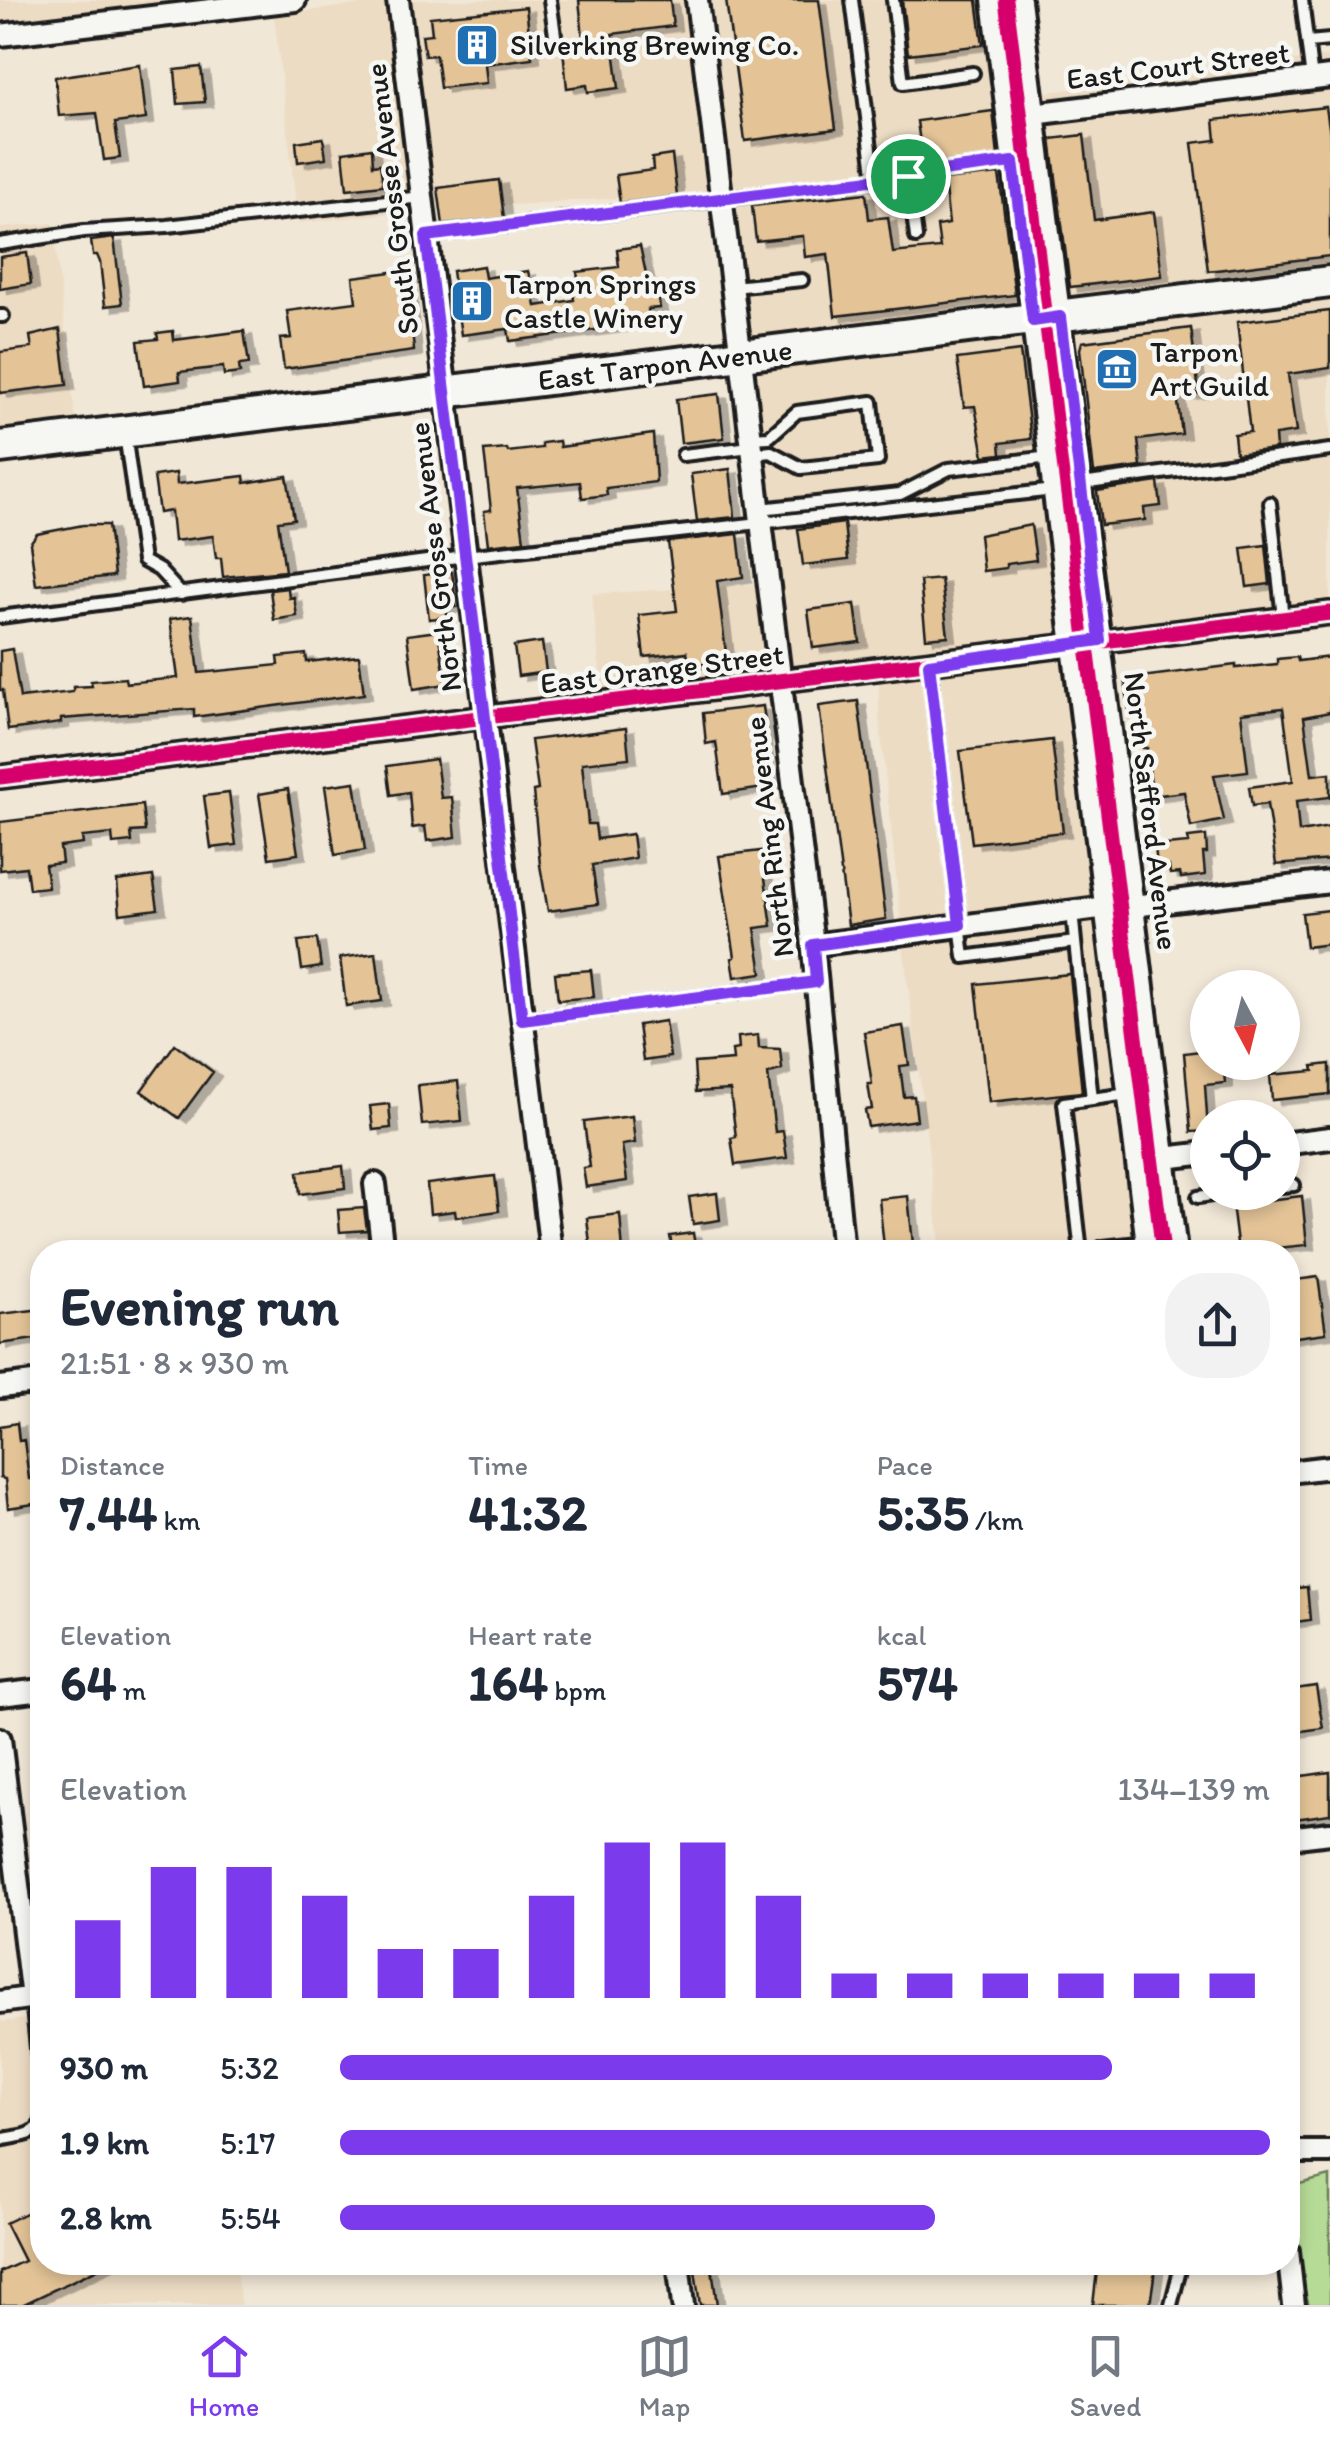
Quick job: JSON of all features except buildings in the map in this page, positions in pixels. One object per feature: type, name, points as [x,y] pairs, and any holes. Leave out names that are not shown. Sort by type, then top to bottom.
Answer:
[{"type":"main road","name":"East Tarpon Avenue","points":[[0,448],[1330,282]]},
{"type":"street","points":[[0,35],[295,0]]},
{"type":"street","name":"South Grosse Avenue","points":[[398,0],[445,391]]},
{"type":"street","name":"North Ring Avenue","points":[[697,0],[813,945],[842,1240]]},
{"type":"street","points":[[993,0],[1013,162],[1046,319]]},
{"type":"street","points":[[1020,0],[1033,114],[1046,319]]},
{"type":"street","name":"East Court Street","points":[[1033,114],[1321,78]]},
{"type":"street","name":"North Safford Avenue","points":[[1046,319],[1050,456],[1147,1240]]},
{"type":"street","name":"North Safford Avenue","points":[[1046,319],[1080,484],[1174,1240]]},
{"type":"street","name":"North Grosse Avenue","points":[[445,391],[549,1240]]},
{"type":"street","name":"East Orange Street","points":[[0,778],[1330,612]]},
{"type":"street","points":[[1132,906],[1330,882]]},
{"type":"street","points":[[813,945],[1106,907]]},
{"type":"street","points":[[1300,1142],[1330,1138]]},
{"type":"street","points":[[1164,1158],[1190,1155]]},
{"type":"street","points":[[376,1184],[382,1240]]},
{"type":"street","points":[[0,1387],[30,1383]]},
{"type":"street","points":[[1300,1471],[1330,1467]]},
{"type":"street","points":[[0,1696],[30,1692]]},
{"type":"street","points":[[0,1739],[30,1948]]},
{"type":"street","points":[[1300,1837],[1330,1833]]},
{"type":"street","points":[[0,2002],[30,1998]]},
{"type":"street","points":[[1300,2152],[1330,2152]]},
{"type":"street","points":[[680,2275],[683,2305]]},
{"type":"street","points":[[1291,2275],[1294,2305]]},
{"type":"lane","points":[[550,0],[556,42]]},
{"type":"lane","points":[[852,0],[875,180]]},
{"type":"lane","points":[[893,0],[903,83],[972,74]]},
{"type":"lane","points":[[1302,0],[1308,42],[1321,78]]},
{"type":"lane","points":[[1308,42],[1330,40]]},
{"type":"lane","points":[[426,236],[1013,162]]},
{"type":"lane","points":[[908,176],[916,238]]},
{"type":"lane","points":[[0,244],[84,231],[167,226],[422,197]]},
{"type":"lane","points":[[732,288],[802,280]]},
{"type":"lane","points":[[684,455],[752,446],[797,412],[872,402],[878,460],[802,468],[752,446]]},
{"type":"lane","points":[[125,431],[144,561],[159,570],[181,594]]},
{"type":"lane","points":[[1080,484],[1330,450]]},
{"type":"lane","points":[[0,617],[760,517],[900,494],[949,469],[1050,456]]},
{"type":"lane","points":[[760,517],[1055,490]]},
{"type":"lane","points":[[1270,504],[1282,618]]},
{"type":"lane","points":[[929,664],[964,956],[1075,942]]},
{"type":"lane","points":[[1072,912],[1092,1100]]},
{"type":"lane","points":[[522,1020],[816,982]]},
{"type":"lane","points":[[1080,1240],[1064,1102],[1129,1094]]},
{"type":"lane","points":[[0,2130],[12,2136]]},
{"type":"lane","points":[[0,2140],[30,2134]]},
{"type":"lane","points":[[1171,2305],[1179,2275]]},
{"type":"shaded area","points":[[0,0],[197,0],[0,23]]},
{"type":"shaded area","points":[[408,0],[687,0],[712,204],[709,192],[434,210]]},
{"type":"shaded area","points":[[707,0],[982,0],[1021,311],[750,344]]},
{"type":"shaded area","points":[[387,1],[413,211],[298,223],[274,15]]},
{"type":"shaded area","points":[[1330,56],[1330,65],[1042,101],[1041,93]]},
{"type":"shaded area","points":[[1330,89],[1330,271],[1069,304],[1045,124]]},
{"type":"shaded area","points":[[53,223],[76,426],[0,436],[0,228]]},
{"type":"shaded area","points":[[1330,294],[1330,601],[1109,627],[1071,327]]},
{"type":"shaded area","points":[[1024,334],[1063,634],[789,669],[752,367]]},
{"type":"shaded area","points":[[758,584],[769,672],[602,692],[592,594]]},
{"type":"shaded area","points":[[1065,657],[1095,897],[901,921],[879,717],[879,682]]},
{"type":"shaded area","points":[[1098,920],[1136,1237],[940,1240],[903,945]]},
{"type":"shaded area","points":[[30,2018],[30,2275],[237,2275],[241,2305],[0,2305],[0,2022]]},
{"type":"green space","points":[[1330,2176],[1330,2305],[1309,2305],[1302,2280],[1300,2184]]},
{"type":"cycle path","points":[[1006,0],[1161,1240]]},
{"type":"cycle path","points":[[0,777],[1330,613]]},
{"type":"place","name":"Silverking Brewing Co.","points":[[477,45]]},
{"type":"place","name":"Tarpon Springs Castle Winery","points":[[472,301]]},
{"type":"place","name":"Tarpon Art Guild","points":[[1117,369]]},
{"type":"route","points":[[1013,162],[1033,321],[1060,317],[1100,640],[929,664],[960,925],[813,945],[816,982],[522,1020],[426,236],[908,176],[1013,162]]}]
